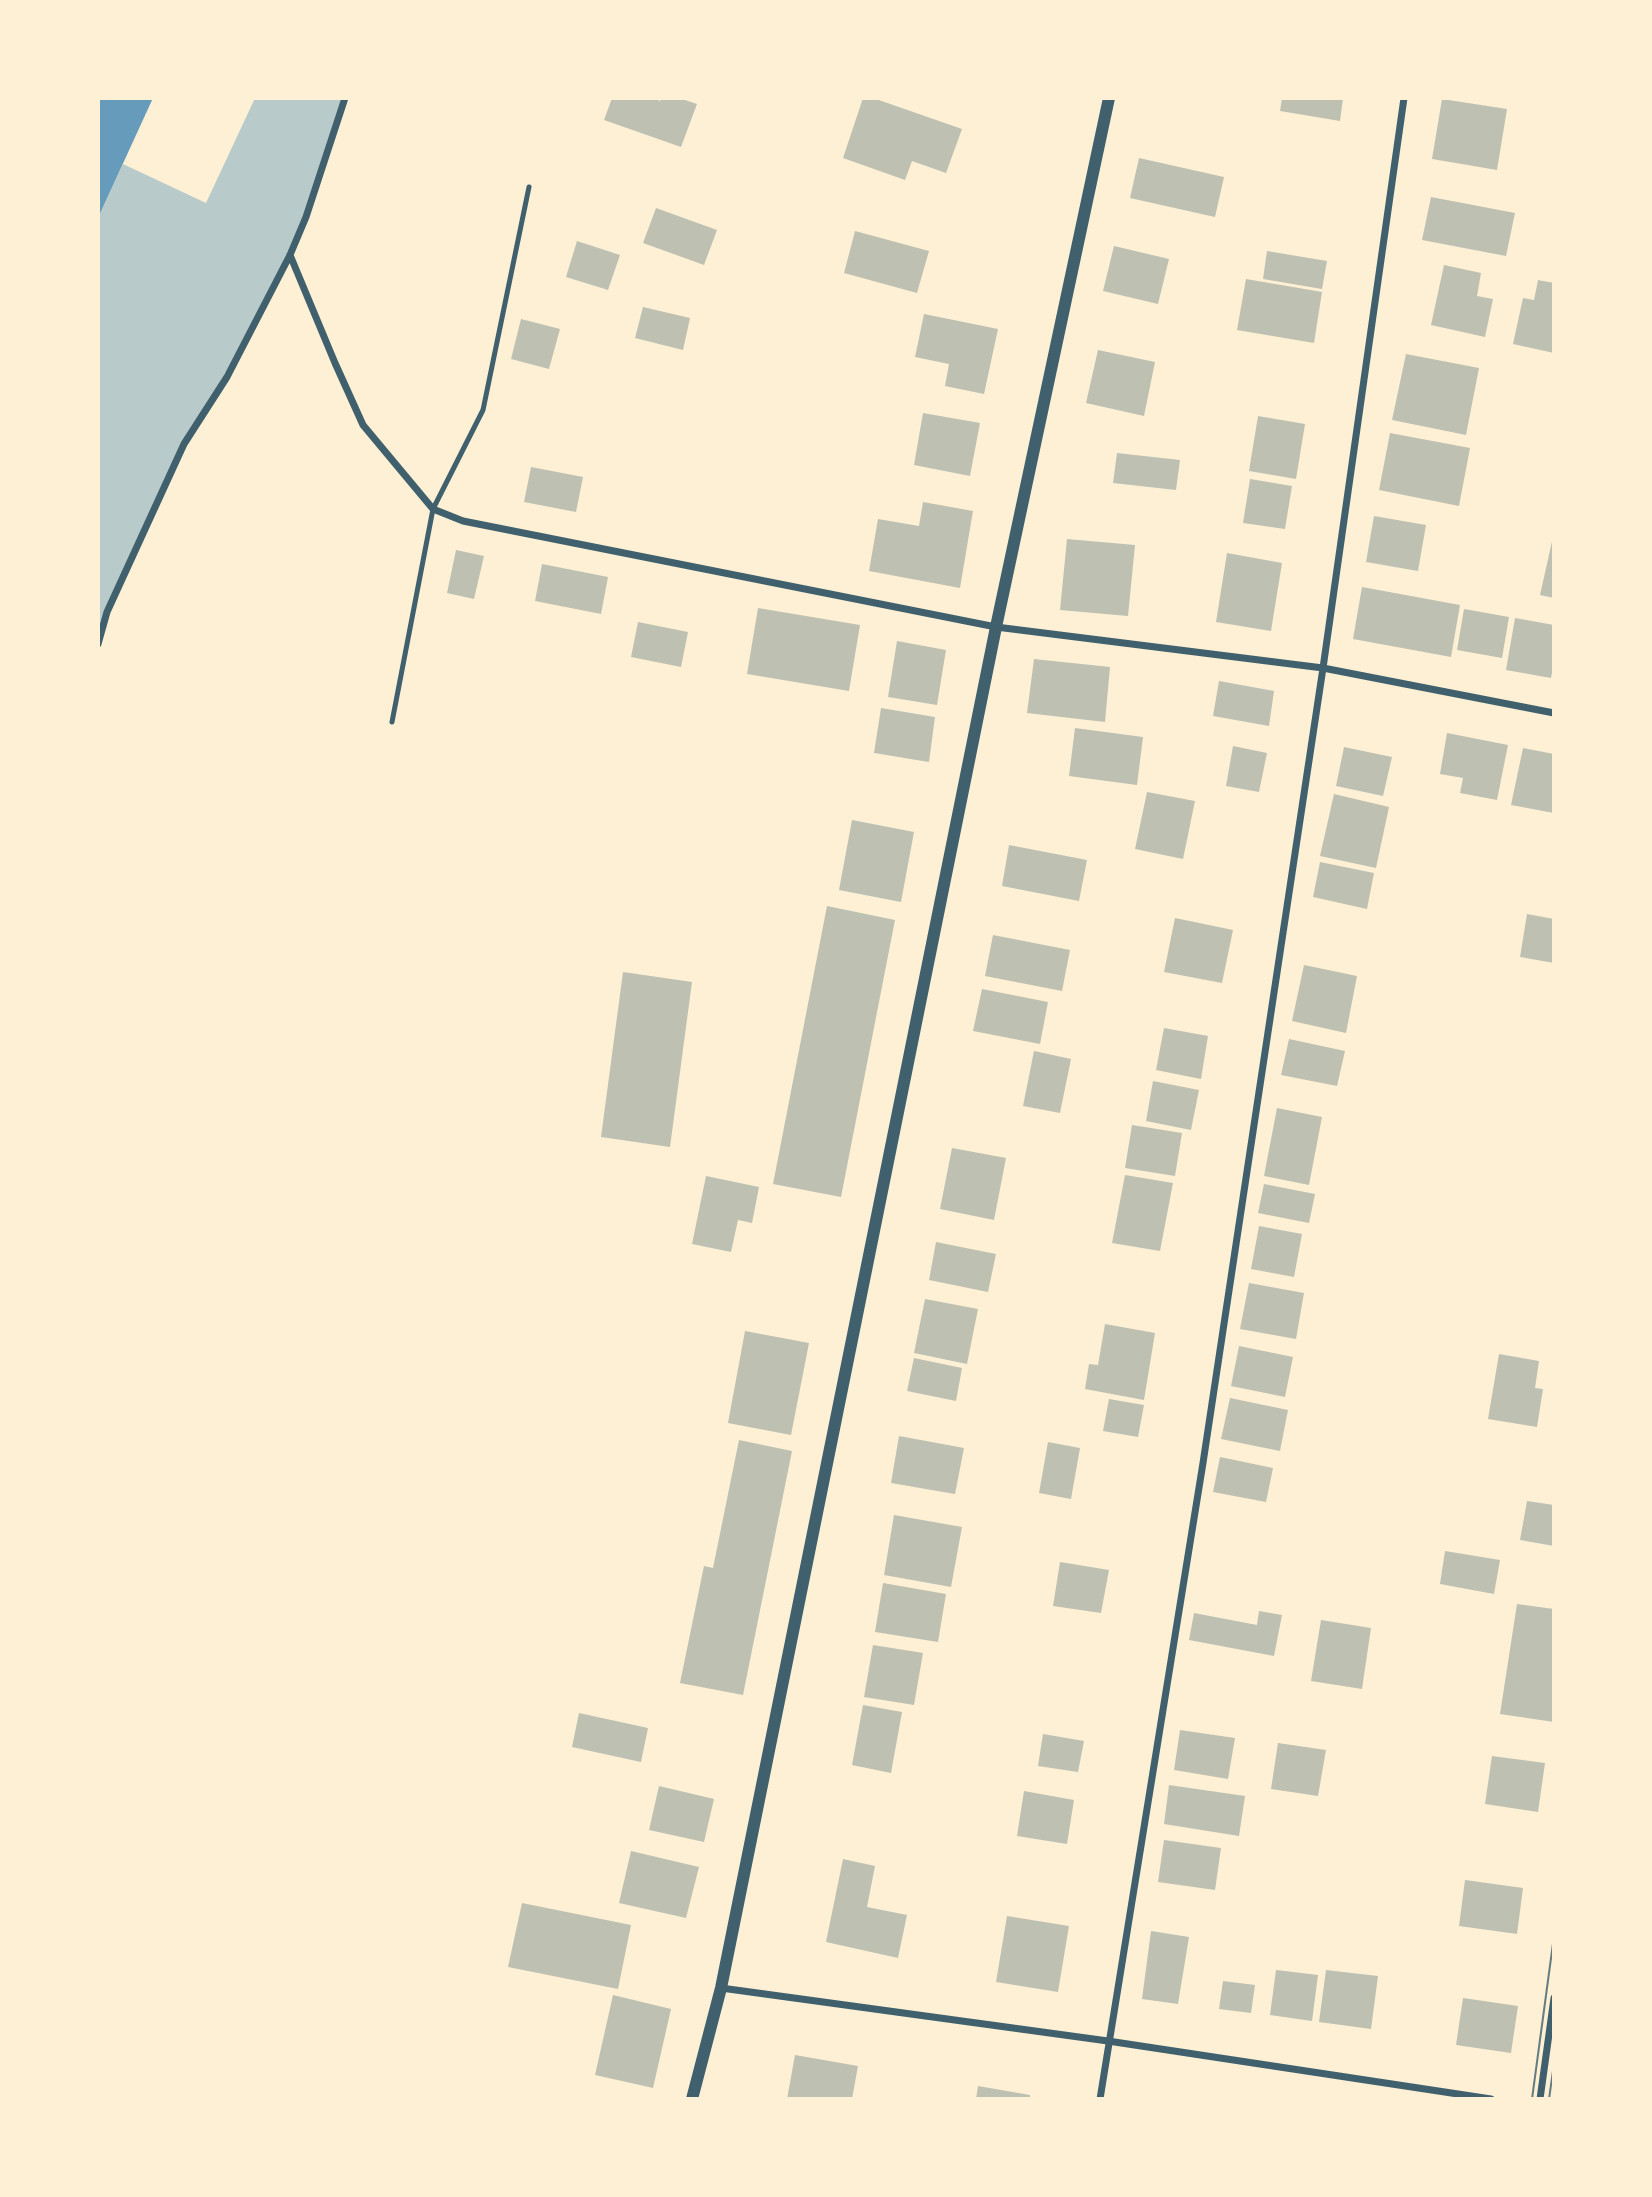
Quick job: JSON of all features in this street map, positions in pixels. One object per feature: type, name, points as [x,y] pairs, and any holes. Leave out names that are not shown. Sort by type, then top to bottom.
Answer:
[{"type":"street","points":[[98,644],[107,612],[184,444],[227,377],[290,255],[306,217],[345,98]]},
{"type":"street","points":[[692,2099],[721,1988],[996,627],[1109,98]]},
{"type":"street","points":[[1100,2099],[1203,1463],[1323,668],[1404,98]]},
{"type":"street","points":[[290,255],[363,425],[433,509],[463,521],[996,627],[1323,668],[1554,713]]},
{"type":"street","points":[[721,1988],[1108,2041],[1491,2099]]},
{"type":"street","points":[[1540,2099],[1554,1998]]},
{"type":"lane","points":[[392,722],[433,509],[483,410],[529,187]]},
{"type":"shaded area","points":[[255,98],[345,98],[306,217],[227,377],[184,444],[107,612],[98,644],[98,218],[123,164],[206,203]]},
{"type":"water","points":[[98,98],[153,98],[98,218]]},
{"type":"building","points":[[612,98],[653,98],[660,101],[661,98],[679,98],[697,104],[681,147],[604,120]]},
{"type":"building","points":[[863,98],[873,98],[962,129],[946,173],[912,161],[905,180],[843,158]]},
{"type":"building","points":[[1282,98],[1343,98],[1340,121],[1280,111]]},
{"type":"building","points":[[1442,99],[1507,109],[1497,170],[1432,159]]},
{"type":"building","points":[[1139,158],[1224,177],[1215,217],[1130,198]]},
{"type":"building","points":[[1431,197],[1515,213],[1506,256],[1422,240]]},
{"type":"building","points":[[656,208],[717,230],[704,265],[643,243]]},
{"type":"building","points":[[855,231],[929,251],[917,293],[844,273]]},
{"type":"building","points":[[577,241],[620,255],[608,290],[566,277]]},
{"type":"building","points":[[1114,246],[1169,259],[1158,304],[1103,291]]},
{"type":"building","points":[[1267,251],[1327,261],[1322,289],[1263,279]]},
{"type":"building","points":[[1444,265],[1481,273],[1477,296],[1493,299],[1485,337],[1431,325]]},
{"type":"building","points":[[1246,279],[1322,292],[1314,343],[1237,330]]},
{"type":"building","points":[[1538,280],[1554,283],[1554,353],[1513,344],[1523,298],[1534,300]]},
{"type":"building","points":[[643,307],[690,318],[683,350],[635,338]]},
{"type":"building","points":[[924,314],[998,329],[984,394],[945,386],[949,364],[915,357]]},
{"type":"building","points":[[521,319],[560,329],[549,369],[511,359]]},
{"type":"building","points":[[1098,350],[1155,362],[1144,416],[1086,403]]},
{"type":"building","points":[[1406,354],[1479,368],[1466,435],[1392,420]]},
{"type":"building","points":[[923,413],[980,423],[970,476],[914,465]]},
{"type":"building","points":[[1258,416],[1305,424],[1296,479],[1249,471]]},
{"type":"building","points":[[1390,433],[1470,448],[1459,506],[1379,490]]},
{"type":"building","points":[[1117,453],[1180,460],[1176,490],[1113,483]]},
{"type":"building","points":[[531,467],[583,477],[576,512],[524,502]]},
{"type":"building","points":[[1250,479],[1292,486],[1285,529],[1243,523]]},
{"type":"building","points":[[923,502],[973,511],[960,588],[869,571],[878,519],[919,526]]},
{"type":"building","points":[[1374,516],[1426,525],[1418,571],[1366,562]]},
{"type":"building","points":[[1554,537],[1554,598],[1540,595]]},
{"type":"building","points":[[1067,539],[1135,545],[1128,616],[1060,610]]},
{"type":"building","points":[[456,550],[484,556],[474,599],[447,593]]},
{"type":"building","points":[[1227,553],[1282,563],[1271,631],[1216,622]]},
{"type":"building","points":[[542,564],[608,577],[601,614],[535,601]]},
{"type":"building","points":[[1362,587],[1460,605],[1451,657],[1353,639]]},
{"type":"building","points":[[758,608],[860,625],[849,691],[747,674]]},
{"type":"building","points":[[1464,609],[1509,617],[1502,658],[1457,650]]},
{"type":"building","points":[[1515,618],[1554,625],[1551,678],[1506,670]]},
{"type":"building","points":[[638,622],[688,632],[681,667],[631,657]]},
{"type":"building","points":[[897,641],[946,650],[937,705],[888,697]]},
{"type":"building","points":[[1034,659],[1110,667],[1105,722],[1027,713]]},
{"type":"building","points":[[1219,681],[1274,691],[1269,726],[1213,716]]},
{"type":"building","points":[[881,708],[935,717],[929,762],[874,753]]},
{"type":"building","points":[[1075,728],[1143,737],[1137,785],[1069,776]]},
{"type":"building","points":[[1447,733],[1508,745],[1497,800],[1460,793],[1463,778],[1440,774]]},
{"type":"building","points":[[1233,746],[1267,753],[1259,792],[1226,786]]},
{"type":"building","points":[[1344,747],[1392,757],[1383,796],[1336,786]]},
{"type":"building","points":[[1523,748],[1554,754],[1554,813],[1511,805]]},
{"type":"building","points":[[1147,792],[1195,801],[1183,859],[1135,849]]},
{"type":"building","points":[[1334,794],[1389,807],[1376,868],[1320,856]]},
{"type":"building","points":[[852,820],[914,832],[901,902],[839,890]]},
{"type":"building","points":[[1009,845],[1087,860],[1079,901],[1002,886]]},
{"type":"building","points":[[1320,862],[1374,873],[1367,909],[1313,897]]},
{"type":"building","points":[[827,906],[895,920],[841,1197],[773,1184]]},
{"type":"building","points":[[1527,914],[1554,919],[1554,963],[1520,957]]},
{"type":"building","points":[[1175,918],[1233,930],[1222,983],[1164,972]]},
{"type":"building","points":[[993,935],[1070,950],[1062,991],[985,976]]},
{"type":"building","points":[[1304,965],[1357,976],[1346,1033],[1292,1021]]},
{"type":"building","points":[[623,972],[692,982],[670,1147],[601,1137]]},
{"type":"building","points":[[982,989],[1048,1002],[1040,1044],[973,1031]]},
{"type":"building","points":[[1164,1028],[1208,1036],[1201,1079],[1156,1070]]},
{"type":"building","points":[[1289,1039],[1345,1051],[1337,1086],[1281,1075]]},
{"type":"building","points":[[1034,1051],[1071,1059],[1060,1113],[1023,1106]]},
{"type":"building","points":[[1153,1081],[1199,1090],[1191,1130],[1146,1121]]},
{"type":"building","points":[[1277,1108],[1322,1117],[1309,1185],[1264,1176]]},
{"type":"building","points":[[1132,1125],[1182,1133],[1175,1176],[1125,1168]]},
{"type":"building","points":[[952,1148],[1006,1158],[994,1220],[940,1209]]},
{"type":"building","points":[[1125,1175],[1173,1183],[1160,1251],[1112,1243]]},
{"type":"building","points":[[706,1176],[759,1187],[752,1223],[738,1220],[731,1252],[692,1244]]},
{"type":"building","points":[[1264,1184],[1315,1194],[1309,1223],[1258,1213]]},
{"type":"building","points":[[1259,1226],[1302,1234],[1294,1277],[1251,1269]]},
{"type":"building","points":[[936,1242],[996,1254],[988,1292],[929,1280]]},
{"type":"building","points":[[1249,1283],[1304,1293],[1296,1339],[1240,1329]]},
{"type":"building","points":[[925,1299],[978,1309],[967,1364],[914,1353]]},
{"type":"building","points":[[1105,1324],[1155,1333],[1144,1400],[1085,1389],[1089,1364],[1098,1365]]},
{"type":"building","points":[[745,1331],[809,1343],[791,1435],[728,1423]]},
{"type":"building","points":[[1239,1346],[1293,1357],[1285,1397],[1231,1386]]},
{"type":"building","points":[[1499,1354],[1539,1361],[1535,1388],[1543,1389],[1537,1427],[1488,1419]]},
{"type":"building","points":[[914,1358],[962,1368],[956,1401],[907,1391]]},
{"type":"building","points":[[1230,1398],[1288,1410],[1280,1451],[1221,1439]]},
{"type":"building","points":[[1109,1399],[1144,1405],[1138,1437],[1103,1431]]},
{"type":"building","points":[[899,1436],[964,1448],[955,1494],[891,1483]]},
{"type":"building","points":[[739,1440],[792,1451],[743,1695],[680,1683],[704,1566],[713,1568]]},
{"type":"building","points":[[1048,1442],[1080,1448],[1071,1499],[1039,1493]]},
{"type":"building","points":[[1220,1457],[1273,1468],[1266,1502],[1213,1492]]},
{"type":"building","points":[[1527,1501],[1554,1505],[1554,1546],[1520,1540]]},
{"type":"building","points":[[894,1515],[962,1527],[951,1587],[884,1575]]},
{"type":"building","points":[[1445,1551],[1500,1560],[1494,1594],[1440,1584]]},
{"type":"building","points":[[1060,1562],[1109,1570],[1101,1613],[1053,1606]]},
{"type":"building","points":[[883,1583],[946,1594],[938,1642],[875,1632]]},
{"type":"building","points":[[1517,1604],[1554,1609],[1554,1722],[1500,1714]]},
{"type":"building","points":[[1259,1611],[1282,1615],[1274,1656],[1189,1640],[1194,1613],[1257,1625]]},
{"type":"building","points":[[1321,1620],[1371,1628],[1362,1689],[1311,1681]]},
{"type":"building","points":[[873,1645],[923,1653],[914,1705],[864,1697]]},
{"type":"building","points":[[863,1705],[902,1712],[891,1773],[852,1765]]},
{"type":"building","points":[[579,1713],[648,1728],[641,1762],[572,1747]]},
{"type":"building","points":[[1180,1730],[1235,1738],[1228,1779],[1174,1770]]},
{"type":"building","points":[[1043,1734],[1084,1741],[1078,1772],[1038,1766]]},
{"type":"building","points":[[1278,1743],[1326,1750],[1318,1796],[1271,1789]]},
{"type":"building","points":[[1492,1756],[1545,1763],[1538,1812],[1485,1804]]},
{"type":"building","points":[[1169,1785],[1245,1796],[1239,1836],[1164,1824]]},
{"type":"building","points":[[659,1786],[714,1799],[704,1842],[649,1830]]},
{"type":"building","points":[[1024,1791],[1074,1800],[1067,1844],[1017,1836]]},
{"type":"building","points":[[1164,1840],[1221,1848],[1215,1890],[1158,1882]]},
{"type":"building","points":[[631,1851],[699,1867],[686,1918],[619,1903]]},
{"type":"building","points":[[843,1859],[875,1866],[867,1907],[907,1915],[898,1958],[826,1942]]},
{"type":"building","points":[[1465,1880],[1523,1888],[1517,1934],[1459,1926]]},
{"type":"building","points":[[522,1903],[631,1925],[618,1989],[508,1967]]},
{"type":"building","points":[[1007,1916],[1069,1926],[1058,1992],[996,1982]]},
{"type":"building","points":[[1151,1931],[1189,1937],[1178,2004],[1142,1999]]},
{"type":"building","points":[[1276,1970],[1318,1975],[1312,2021],[1270,2015]]},
{"type":"building","points":[[1326,1970],[1378,1976],[1371,2029],[1319,2022]]},
{"type":"building","points":[[1223,1981],[1255,1985],[1251,2013],[1219,2009]]},
{"type":"building","points":[[613,1995],[671,2009],[653,2088],[595,2075]]},
{"type":"building","points":[[1463,1998],[1518,2006],[1511,2053],[1456,2045]]},
{"type":"building","points":[[795,2055],[858,2066],[852,2099],[787,2099]]},
{"type":"building","points":[[978,2086],[1030,2095],[1030,2099],[976,2099]]},
{"type":"tram line","points":[[1532,2099],[1554,1936]]},
{"type":"tram line","points":[[1549,2099],[1554,2064]]}]
